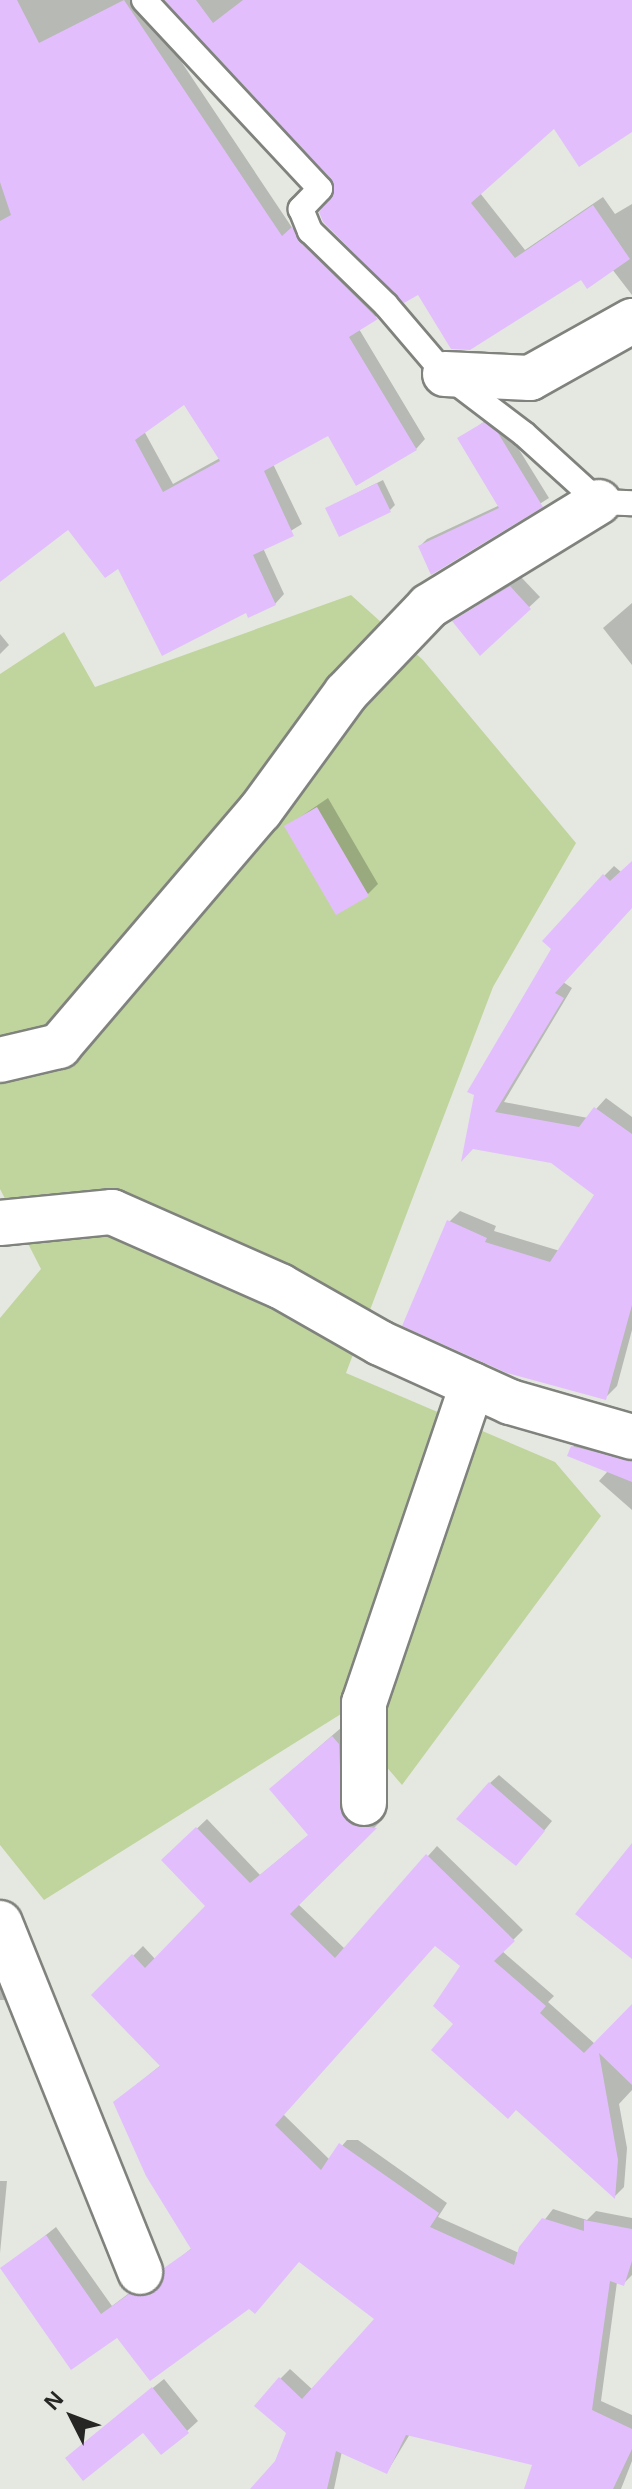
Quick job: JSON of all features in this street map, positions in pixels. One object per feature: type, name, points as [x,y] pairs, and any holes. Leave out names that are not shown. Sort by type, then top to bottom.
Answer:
[{"type":"street","points":[[445,374],[530,378],[632,321]]},
{"type":"street","points":[[0,1060],[59,1046],[260,811],[346,693],[429,606],[616,502]]},
{"type":"street","points":[[0,1223],[112,1212],[280,1286],[380,1343],[510,1402],[632,1437]]},
{"type":"street","points":[[364,1803],[364,1703],[472,1385]]},
{"type":"street","points":[[0,1923],[140,2272]]},
{"type":"lane","points":[[144,0],[320,189],[301,209],[310,231],[386,305],[445,374],[616,502]]},
{"type":"green space","points":[[351,595],[423,660],[576,843],[493,987],[346,1373],[555,1462],[601,1516],[402,1785],[341,1714],[44,1900],[0,1845],[0,1318],[41,1269],[0,1189],[0,674],[64,632],[95,687]]},
{"type":"building","points":[[0,0],[17,0],[39,43],[124,0],[282,236],[292,227],[300,242],[378,319],[349,337],[417,450],[356,486],[328,436],[264,471],[294,536],[253,555],[276,605],[248,618],[246,613],[162,656],[118,569],[105,578],[68,530],[0,582],[0,221],[11,215],[0,182]],"holes":[[[184,405],[220,461],[163,492],[135,440]]]},
{"type":"building","points":[[164,0],[196,0],[213,23],[243,0],[632,0],[632,132],[579,167],[554,129],[471,203],[515,258],[593,205],[630,259],[587,289],[581,280],[470,350],[451,349],[418,295],[404,303],[323,222],[319,212],[334,194],[331,179]]},
{"type":"building","points":[[484,422],[498,433],[543,507],[431,575],[418,546],[499,508],[457,438]]},
{"type":"building","points":[[377,483],[391,512],[339,537],[325,508]]},
{"type":"building","points":[[510,586],[531,609],[480,656],[452,621]]},
{"type":"building","points":[[317,807],[369,896],[336,915],[284,826]]},
{"type":"building","points":[[632,861],[632,908],[555,993],[564,998],[495,1112],[579,1127],[594,1107],[632,1134],[632,1305],[606,1400],[507,1373],[402,1326],[447,1220],[487,1238],[485,1242],[550,1262],[594,1195],[551,1163],[473,1149],[461,1162],[474,1095],[467,1092],[551,949],[542,941],[603,874],[610,881]]},
{"type":"building","points":[[571,1446],[632,1461],[632,1482],[567,1456]]},
{"type":"building","points":[[332,1736],[339,1744],[342,1815],[352,1825],[377,1828],[290,1914],[335,1958],[426,1854],[515,1941],[494,1961],[546,2006],[540,2013],[584,2053],[632,2004],[632,2085],[599,2053],[618,2160],[615,2199],[516,2110],[508,2119],[431,2050],[453,2024],[433,2006],[460,1966],[435,1946],[275,2125],[321,2170],[339,2143],[439,2213],[430,2227],[514,2265],[519,2247],[542,2218],[584,2231],[584,2220],[632,2229],[632,2261],[624,2286],[610,2281],[592,2410],[632,2429],[632,2449],[613,2489],[524,2489],[532,2465],[406,2435],[387,2474],[336,2451],[327,2489],[250,2489],[275,2461],[286,2433],[254,2406],[279,2377],[302,2399],[374,2319],[299,2262],[255,2314],[249,2309],[150,2381],[117,2338],[71,2370],[0,2268],[46,2235],[101,2314],[129,2294],[150,2295],[160,2287],[164,2268],[191,2249],[146,2176],[113,2102],[160,2066],[91,1995],[132,1954],[145,1968],[205,1906],[161,1860],[196,1827],[250,1883],[308,1835],[269,1789]]},
{"type":"building","points":[[489,1782],[545,1831],[516,1866],[456,1819]]},
{"type":"building","points":[[632,1843],[632,1959],[575,1914]]},
{"type":"building","points":[[152,2387],[189,2433],[161,2455],[143,2433],[83,2481],[65,2458]]}]
